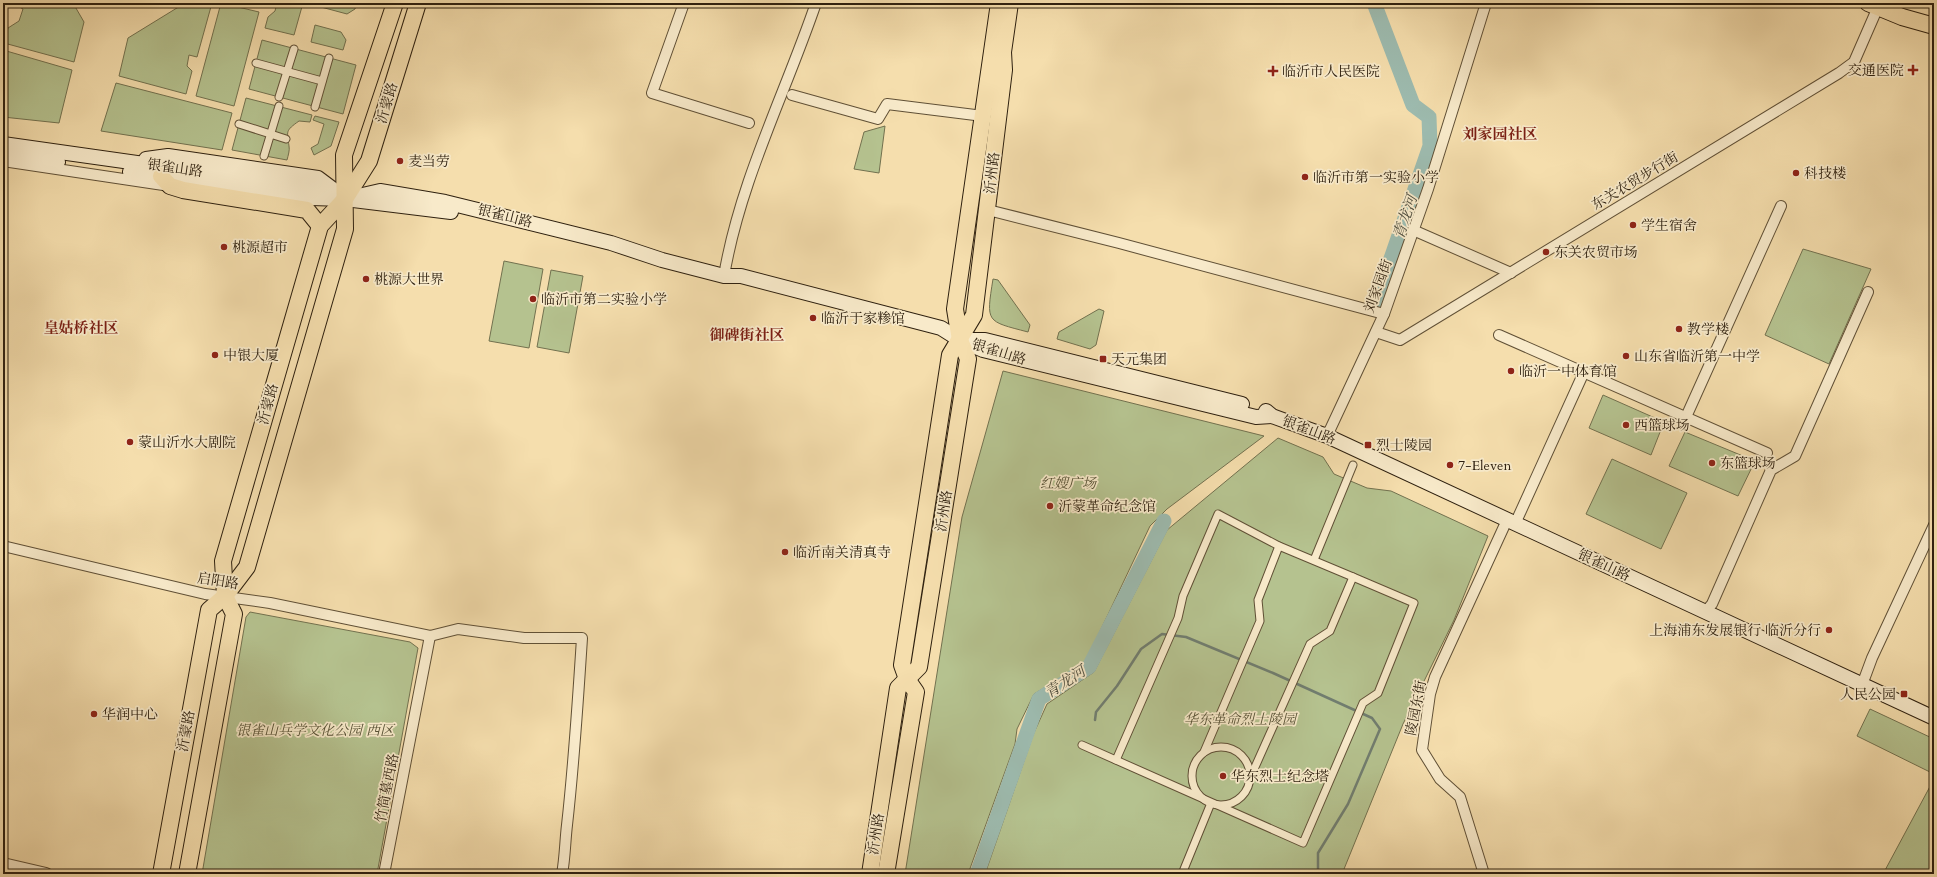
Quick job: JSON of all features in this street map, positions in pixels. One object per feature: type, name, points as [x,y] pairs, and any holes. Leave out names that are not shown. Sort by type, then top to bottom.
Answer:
[{"type":"main road","name":"沂蒙路","points":[[161,874],[209,610],[225,596],[247,567],[345,229],[344,155],[394,3]]},
{"type":"main road","name":"沂蒙路","points":[[187,874],[234,614],[225,596],[223,561],[320,226],[345,198],[369,161],[418,3]]},
{"type":"main road","name":"沂州路","points":[[960,340],[955,309],[998,3]]},
{"type":"main road","name":"沂州路","points":[[886,874],[916,692],[902,665],[950,355],[974,315],[988,210],[1004,70],[1003,52],[1010,3]]},
{"type":"main road","points":[[1895,3],[1907,7],[1934,24]]},
{"type":"main road","points":[[1873,5],[1902,17],[1934,24]]},
{"type":"main road","name":"银雀山路","points":[[3,144],[314,188],[345,198]]},
{"type":"main road","name":"银雀山路","points":[[3,154],[166,181],[311,198],[345,198],[445,211],[608,252],[662,260],[724,276],[741,276],[941,328],[960,340],[983,350],[1256,417],[1272,416],[1327,436],[1934,718]]},
{"type":"main road","points":[[123,162],[168,156],[318,178],[345,198]]},
{"type":"main road","points":[[166,181],[183,190],[300,207],[308,210],[320,226]]},
{"type":"main road","name":"沂州路","points":[[870,874],[898,688],[908,679]]},
{"type":"street","points":[[684,3],[652,93],[749,123]]},
{"type":"street","points":[[724,276],[726,259],[739,213],[768,129],[816,3]]},
{"type":"street","name":"刘家园街","points":[[1327,436],[1384,314],[1413,230],[1486,3]]},
{"type":"street","name":"东关农贸步行街","points":[[1376,332],[1400,340],[1839,73],[1854,62],[1873,5]]},
{"type":"street","points":[[279,97],[294,49]]},
{"type":"street","points":[[315,106],[328,58]]},
{"type":"street","points":[[256,63],[322,81]]},
{"type":"street","points":[[792,95],[878,119],[887,104],[983,116]]},
{"type":"street","points":[[264,156],[279,106]]},
{"type":"street","points":[[239,124],[286,139]]},
{"type":"street","points":[[3,137],[137,157],[168,156]]},
{"type":"street","points":[[3,161],[166,181]]},
{"type":"street","points":[[1686,417],[1781,206]]},
{"type":"street","points":[[988,210],[1119,243],[1384,314]]},
{"type":"street","points":[[1413,230],[1511,273]]},
{"type":"street","points":[[1705,612],[1712,604],[1771,470],[1795,456],[1868,292]]},
{"type":"street","points":[[1499,335],[1767,453]]},
{"type":"street","name":"陵园东街","points":[[1484,874],[1460,797],[1440,779],[1422,750],[1430,694],[1435,677],[1584,372]]},
{"type":"street","points":[[1314,560],[1353,465]]},
{"type":"street","points":[[1082,745],[1303,843],[1362,703],[1378,694],[1414,603],[1279,546],[1218,514],[1183,596],[1178,618],[1116,760]]},
{"type":"street","points":[[1862,685],[1872,658],[1934,525]]},
{"type":"street","name":"启阳路","points":[[3,546],[205,594],[270,603],[430,636]]},
{"type":"street","points":[[1279,546],[1258,600],[1260,622],[1204,752],[1198,758],[1194,766],[1193,783],[1196,791],[1202,798],[1211,803],[1229,804],[1244,794],[1310,644],[1330,631],[1353,577]]},
{"type":"street","points":[[430,636],[458,629],[524,638],[582,638],[572,780],[562,874]]},
{"type":"street","name":"竹简墓西路","points":[[384,874],[430,636]]},
{"type":"street","points":[[1204,752],[1216,747],[1230,748],[1239,752],[1245,759],[1251,776]]},
{"type":"street","points":[[1182,874],[1211,803]]},
{"type":"street","points":[[3,864],[46,874]]},
{"type":"green space","points":[[17,3],[73,3],[84,22],[74,62],[4,43],[8,28],[19,21],[23,9],[16,5]]},
{"type":"green space","points":[[185,3],[212,3],[197,57],[189,55],[187,66],[192,71],[186,94],[119,76],[128,38]]},
{"type":"green space","points":[[221,3],[259,12],[234,106],[196,96]]},
{"type":"green space","points":[[277,3],[303,3],[294,35],[265,28],[268,17],[275,11]]},
{"type":"green space","points":[[322,3],[357,3],[355,9],[347,14],[321,7]]},
{"type":"green space","points":[[315,25],[341,32],[346,40],[343,50],[311,42]]},
{"type":"green space","points":[[262,40],[356,65],[343,114],[249,89]]},
{"type":"green space","points":[[3,50],[72,70],[59,123],[3,117]]},
{"type":"green space","points":[[116,83],[232,113],[222,150],[101,131]]},
{"type":"green space","points":[[246,98],[312,115],[310,122],[299,121],[289,129],[289,149],[287,160],[232,150]]},
{"type":"green space","points":[[315,116],[339,122],[331,146],[314,155],[311,148],[318,144],[324,124],[313,120]]},
{"type":"green space","points":[[885,126],[879,173],[854,169],[864,132]]},
{"type":"green space","points":[[1803,249],[1871,269],[1829,364],[1765,335]]},
{"type":"green space","points":[[504,261],[543,269],[529,348],[489,341]]},
{"type":"green space","points":[[551,270],[583,276],[569,353],[537,347]]},
{"type":"green space","points":[[993,279],[998,280],[1030,325],[1028,332],[1004,325],[992,318],[990,304]]},
{"type":"green space","points":[[1099,309],[1104,311],[1096,345],[1090,349],[1057,339],[1059,332]]},
{"type":"green space","name":"红嫂广场","points":[[1003,371],[1264,436],[1167,509],[1150,526],[1085,663],[1034,694],[1017,729],[1015,744],[968,874],[905,874],[962,517]]},
{"type":"green space","name":"西篮球场","points":[[1603,395],[1664,422],[1651,455],[1589,428]]},
{"type":"green space","name":"东篮球场","points":[[1685,432],[1755,461],[1738,496],[1669,466]]},
{"type":"green space","name":"华东革命烈士陵园","points":[[1278,438],[1323,457],[1334,474],[1367,488],[1391,491],[1488,536],[1454,620],[1403,724],[1342,874],[985,874],[1033,735],[1047,704],[1094,672],[1167,530]]},
{"type":"green space","points":[[1612,459],[1687,493],[1661,549],[1586,514]]},
{"type":"green space","name":"银雀山兵学文化公园 西区","points":[[250,612],[410,642],[418,648],[377,874],[202,874],[246,617]]},
{"type":"green space","points":[[1870,709],[1934,739],[1934,774],[1857,736]]},
{"type":"green space","points":[[1934,779],[1934,874],[1883,874]]},
{"type":"waterway","name":"青龙河","points":[[1374,3],[1413,105],[1429,117],[1430,146],[1376,302]]},
{"type":"waterway","name":"青龙河","points":[[977,874],[1039,699],[1089,667],[1164,521]]},
{"type":"waterway","points":[[1095,720],[1096,712],[1117,686],[1141,649],[1162,634],[1186,637],[1273,673],[1372,718],[1380,729],[1348,804],[1318,853],[1318,874]]},
{"type":"place","name":"交通医院","points":[[1913,70]]},
{"type":"place","name":"临沂市人民医院","points":[[1273,71]]},
{"type":"place","name":"麦当劳","points":[[400,161]]},
{"type":"place","name":"科技楼","points":[[1796,173]]},
{"type":"place","name":"临沂市第一实验小学","points":[[1305,177]]},
{"type":"place","name":"学生宿舍","points":[[1633,225]]},
{"type":"place","name":"桃源超市","points":[[224,247]]},
{"type":"place","name":"东关农贸市场","points":[[1546,252]]},
{"type":"place","name":"桃源大世界","points":[[366,279]]},
{"type":"place","name":"临沂市第二实验小学","points":[[533,299]]},
{"type":"place","name":"临沂于家糁馆","points":[[813,318]]},
{"type":"place","name":"教学楼","points":[[1679,329]]},
{"type":"place","name":"中银大厦","points":[[215,355]]},
{"type":"place","name":"山东省临沂第一中学","points":[[1626,356]]},
{"type":"place","name":"天元集团","points":[[1103,359]]},
{"type":"place","name":"临沂一中体育馆","points":[[1511,371]]},
{"type":"place","name":"西篮球场","points":[[1626,425]]},
{"type":"place","name":"蒙山沂水大剧院","points":[[130,442]]},
{"type":"place","name":"烈士陵园","points":[[1368,445]]},
{"type":"place","name":"东篮球场","points":[[1712,463]]},
{"type":"place","name":"7-Eleven","points":[[1450,465]]},
{"type":"place","name":"沂蒙革命纪念馆","points":[[1050,506]]},
{"type":"place","name":"临沂南关清真寺","points":[[785,552]]},
{"type":"place","name":"上海浦东发展银行 临沂分行","points":[[1829,630]]},
{"type":"place","name":"人民公园","points":[[1904,694]]},
{"type":"place","name":"华润中心","points":[[94,714]]},
{"type":"place","name":"华东烈士纪念塔","points":[[1223,776]]},
{"type":"district","name":"刘家园社区","points":[[1500,134]]},
{"type":"district","name":"皇姑桥社区","points":[[81,328]]},
{"type":"district","name":"御碑街社区","points":[[747,335]]}]
